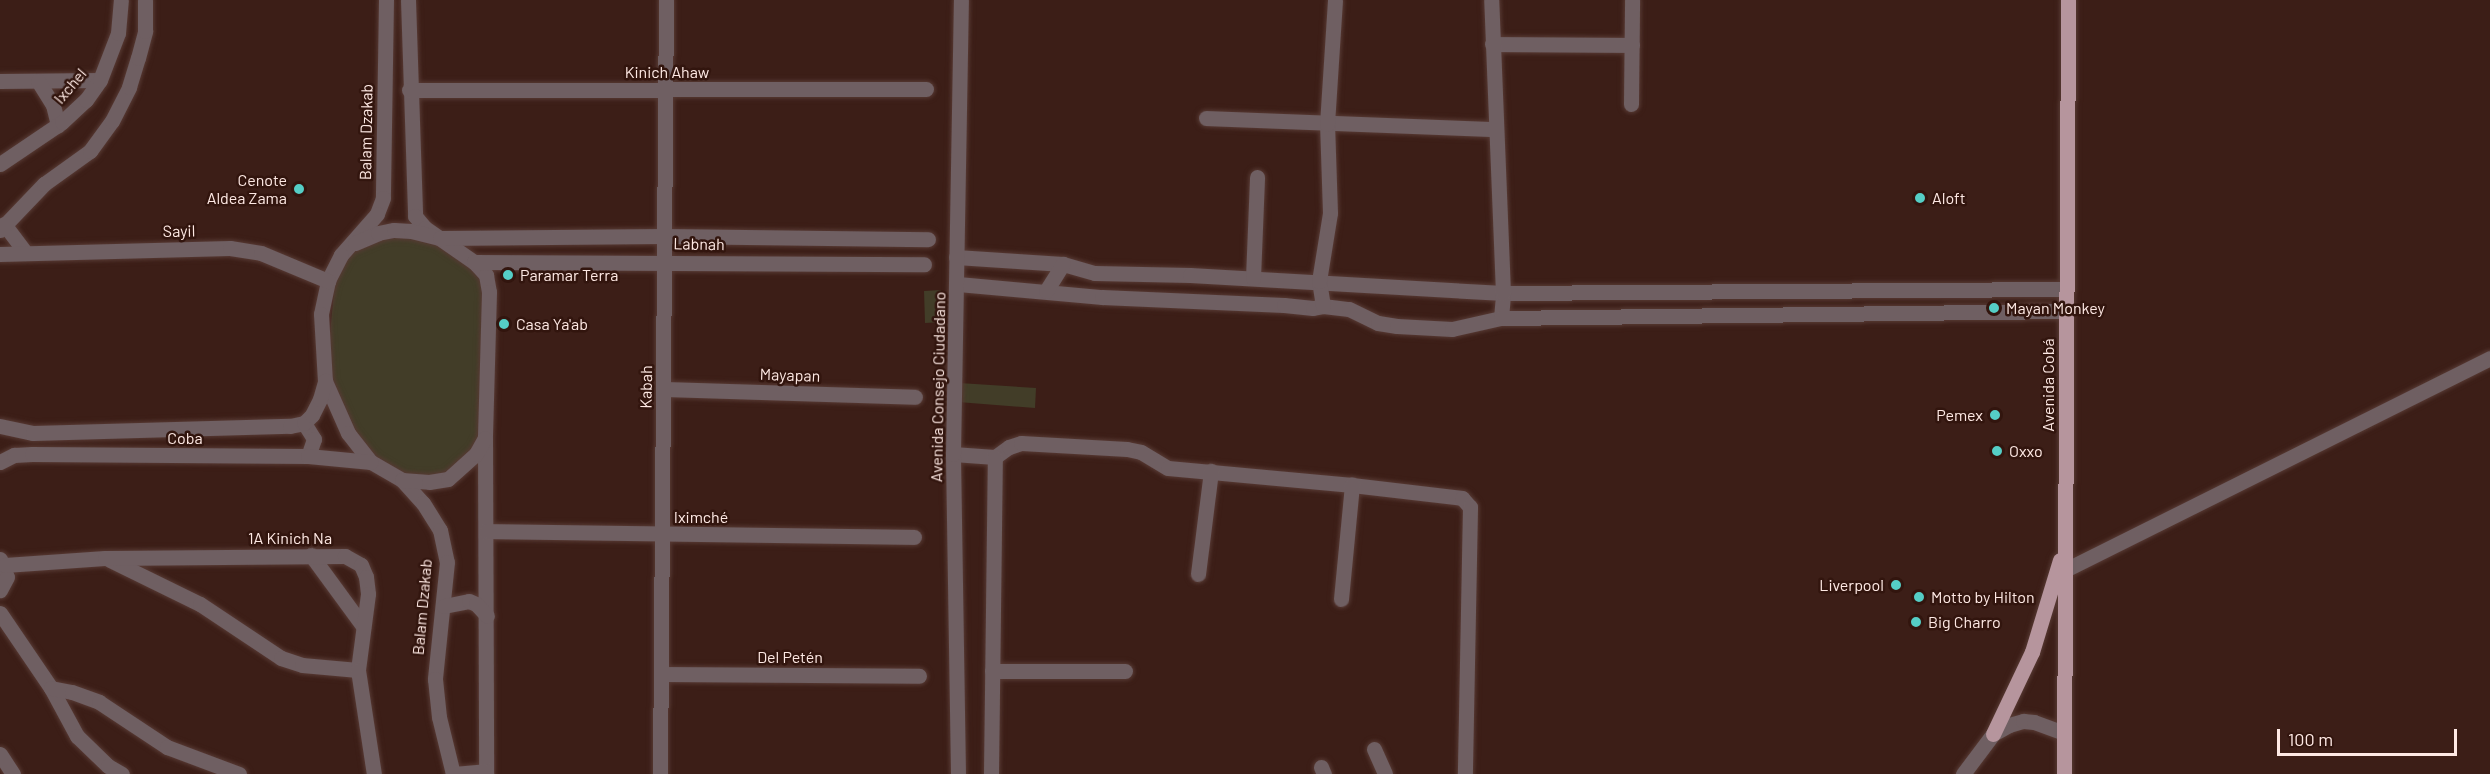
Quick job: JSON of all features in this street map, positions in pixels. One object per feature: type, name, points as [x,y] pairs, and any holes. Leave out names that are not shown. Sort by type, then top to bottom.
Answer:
[{"type":"main road","name":"Avenida Cobá","points":[[2064,774],[2068,0]]},
{"type":"main road","points":[[1993,734],[2032,652],[2065,543]]},
{"type":"street","name":"Ixchel","points":[[0,164],[58,125],[86,100],[100,80],[113,51],[121,0]]},
{"type":"street","points":[[26,252],[2,227],[44,184],[90,151],[112,121],[129,87],[138,58],[145,31],[145,0]]},
{"type":"street","name":"Balam Dzakab","points":[[386,0],[383,198],[377,214],[341,255],[328,280],[321,314],[325,381],[348,433],[371,462],[402,480],[423,503],[440,530],[447,562],[435,679],[439,717],[453,774]]},
{"type":"street","points":[[408,0],[409,90],[415,216],[425,228],[474,262],[486,275],[489,292],[485,438],[486,772],[453,774]]},
{"type":"street","name":"Kabah","points":[[660,774],[666,0]]},
{"type":"street","name":"Avenida Consejo Ciudadano","points":[[958,774],[953,454],[958,284],[956,257],[961,0]]},
{"type":"street","points":[[1323,306],[1320,281],[1330,213],[1327,124],[1335,0]]},
{"type":"street","points":[[1491,0],[1503,293],[1501,318]]},
{"type":"street","points":[[1631,104],[1632,0]]},
{"type":"street","points":[[1492,44],[1632,45]]},
{"type":"street","points":[[113,51],[138,58]]},
{"type":"street","points":[[0,81],[100,80]]},
{"type":"street","points":[[38,81],[53,105],[58,125]]},
{"type":"street","name":"Kinich Ahaw","points":[[409,90],[926,89]]},
{"type":"street","points":[[1206,118],[1496,129]]},
{"type":"street","points":[[1254,278],[1257,177]]},
{"type":"street","points":[[352,244],[378,233],[394,231],[411,231],[440,238],[665,236],[928,239]]},
{"type":"street","name":"Sayil","points":[[0,254],[230,248],[261,253],[328,280]]},
{"type":"street","points":[[956,257],[1063,264],[1095,273],[1320,281],[1503,293],[2066,289]]},
{"type":"street","name":"Labnah","points":[[474,262],[924,264]]},
{"type":"street","points":[[1046,291],[1063,264]]},
{"type":"street","points":[[1095,273],[1102,297]]},
{"type":"street","points":[[1188,300],[1190,275]]},
{"type":"street","points":[[958,284],[1102,297],[1313,308],[1323,306],[1349,309],[1378,323],[1452,329],[1501,318],[2066,311]]},
{"type":"street","points":[[1349,309],[1360,285]]},
{"type":"street","points":[[1677,292],[1679,315]]},
{"type":"street","points":[[2065,570],[2490,358]]},
{"type":"street","points":[[0,426],[33,433],[267,428],[304,423],[320,399],[325,381]]},
{"type":"street","name":"Mayapan","points":[[664,388],[915,397]]},
{"type":"street","points":[[304,423],[314,439],[308,456]]},
{"type":"street","points":[[402,480],[429,482],[448,479],[476,454],[485,438]]},
{"type":"street","points":[[953,454],[995,457],[1009,447],[1021,443],[1127,448],[1141,452],[1168,468],[1462,498],[1470,507],[1465,774]]},
{"type":"street","name":"Coba","points":[[0,462],[14,455],[33,454],[308,456],[371,462]]},
{"type":"street","points":[[991,774],[995,457]]},
{"type":"street","points":[[1198,574],[1211,471]]},
{"type":"street","points":[[1341,599],[1352,485]]},
{"type":"street","name":"Iximché","points":[[487,531],[914,537]]},
{"type":"street","points":[[311,555],[363,626]]},
{"type":"street","name":"1A Kinich Na","points":[[2,562],[311,555],[345,556],[361,565],[366,577],[368,594],[358,670],[374,774]]},
{"type":"street","points":[[105,558],[200,604],[281,658],[302,665],[358,670]]},
{"type":"street","points":[[0,590],[7,577],[2,562]]},
{"type":"street","points":[[444,606],[469,601],[476,604],[487,616]]},
{"type":"street","points":[[0,613],[51,688],[77,736],[108,766],[122,774]]},
{"type":"street","points":[[992,671],[1125,671]]},
{"type":"street","name":"Del Petén","points":[[661,674],[919,676]]},
{"type":"street","points":[[51,688],[72,692],[99,702],[167,747],[239,774]]},
{"type":"street","points":[[1963,774],[1993,734],[2009,725],[2023,721],[2034,722],[2064,733]]},
{"type":"street","points":[[1374,749],[1385,774]]},
{"type":"street","points":[[0,754],[13,774]]},
{"type":"shaded area","points":[[417,236],[440,242],[483,278],[482,437],[447,476],[405,477],[372,458],[353,428],[332,382],[328,354],[335,281],[351,252],[381,239]]},
{"type":"shaded area","points":[[941,290],[942,322],[925,323],[924,291]]},
{"type":"shaded area","points":[[959,383],[1036,388],[1035,408],[958,402]]},
{"type":"place","name":"Cenote Aldea Zama","points":[[299,189]]},
{"type":"place","name":"Aloft","points":[[1920,198]]},
{"type":"place","name":"Paramar Terra","points":[[508,275]]},
{"type":"place","name":"Mayan Monkey","points":[[1994,308]]},
{"type":"place","name":"Casa Ya'ab","points":[[504,324]]},
{"type":"place","name":"Pemex","points":[[1995,415]]},
{"type":"place","name":"Oxxo","points":[[1997,451]]},
{"type":"place","name":"Liverpool","points":[[1896,585]]},
{"type":"place","name":"Motto by Hilton","points":[[1919,597]]},
{"type":"place","name":"Big Charro","points":[[1916,622]]}]
